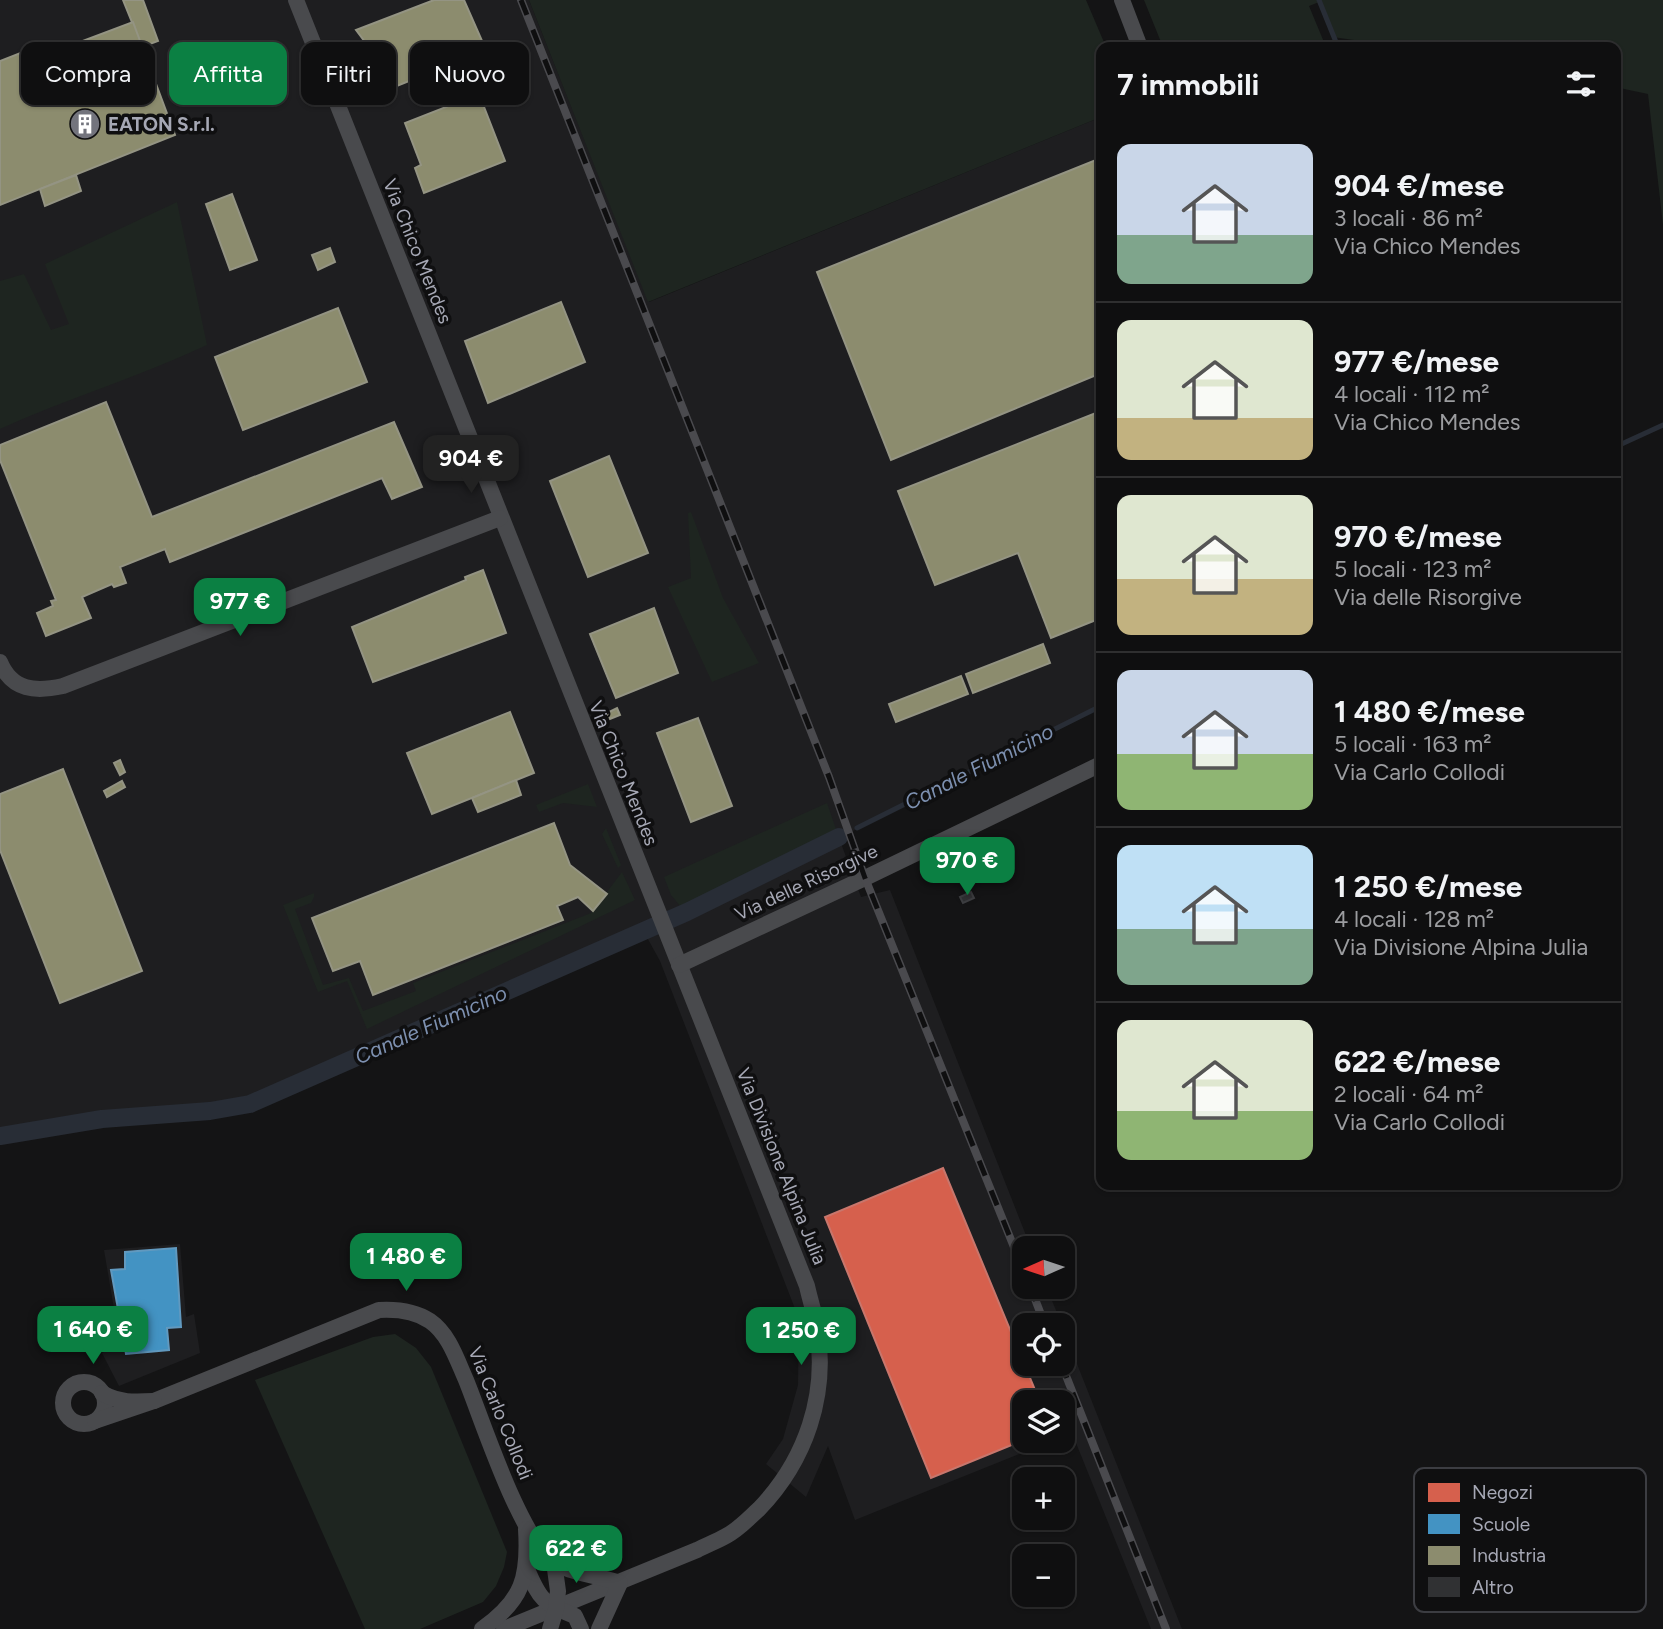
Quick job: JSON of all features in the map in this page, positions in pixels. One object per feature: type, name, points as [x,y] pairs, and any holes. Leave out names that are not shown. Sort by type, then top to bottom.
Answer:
[{"type":"street","name":"Via Chico Mendes","points":[[296,0],[679,965]]},
{"type":"street","points":[[1122,0],[1138,42]]},
{"type":"street","points":[[0,662],[4,671],[19,685],[41,691],[63,686],[500,518]]},
{"type":"street","name":"Via delle Risorgive","points":[[679,965],[1096,766]]},
{"type":"street","name":"Via Divisione Alpina Julia","points":[[504,1629],[620,1583],[728,1535],[769,1498],[801,1450],[815,1412],[820,1368],[817,1328],[807,1286],[679,965]]},
{"type":"street","name":"Via Carlo Collodi","points":[[154,1401],[127,1402],[112,1399],[92,1384],[78,1383],[72,1386],[64,1397],[64,1410],[72,1421],[79,1424],[92,1422],[154,1401],[379,1310],[394,1310],[420,1316],[433,1323],[453,1350],[526,1529],[554,1562],[620,1583]]},
{"type":"street","points":[[92,1422],[102,1413],[102,1393]]},
{"type":"street","name":"Via Carlo Collodi","points":[[526,1529],[527,1569],[540,1598],[556,1609],[575,1616],[580,1629]]},
{"type":"street","points":[[550,1629],[558,1591],[554,1562]]},
{"type":"street","name":"Via Carlo Collodi","points":[[482,1629],[501,1616],[513,1600],[527,1569]]},
{"type":"street","points":[[599,1629],[620,1583]]},
{"type":"shaded area","points":[[0,0],[529,0],[649,302],[1096,119],[1096,708],[839,838],[861,897],[890,890],[1026,1236],[1012,1236],[1012,1299],[1051,1299],[1057,1313],[1012,1313],[1012,1376],[1075,1376],[1075,1359],[1182,1629],[1151,1629],[1075,1440],[1075,1390],[1012,1390],[1012,1453],[1022,1453],[855,1520],[828,1446],[806,1497],[766,1464],[783,1439],[798,1385],[799,1319],[660,961],[644,932],[250,1104],[210,1111],[102,1119],[0,1136]]},
{"type":"shaded area","points":[[529,0],[1086,0],[1104,42],[1096,42],[1096,119],[648,302]]},
{"type":"shaded area","points":[[1144,0],[1663,0],[1663,225],[1648,94],[1621,88],[1621,42],[1368,42],[1333,37],[1319,2],[1309,6],[1324,42],[1161,42]]},
{"type":"shaded area","points":[[177,202],[207,345],[0,429],[0,281],[24,274],[51,330],[69,324],[45,264]]},
{"type":"shaded area","points":[[691,512],[723,598],[759,663],[712,682],[668,587],[691,578],[688,513]]},
{"type":"shaded area","points":[[588,784],[597,807],[563,803],[539,812],[536,805]]},
{"type":"shaded area","points":[[827,803],[837,832],[681,907],[671,895],[664,877]]},
{"type":"shaded area","points":[[606,828],[621,865],[618,868],[602,834]]},
{"type":"shaded area","points":[[622,872],[635,900],[367,1029],[347,981],[318,992],[283,905],[314,893],[311,903],[295,909],[323,985],[349,978],[363,1011],[416,991],[413,983],[591,913]]},
{"type":"shaded area","points":[[180,1244],[186,1317],[194,1314],[200,1353],[119,1386],[102,1353],[120,1344],[104,1250]]},
{"type":"shaded area","points":[[395,1334],[416,1348],[431,1367],[507,1552],[496,1586],[483,1602],[420,1629],[365,1629],[255,1380],[373,1337]]},
{"type":"building: Negozi","points":[[943,1168],[1012,1334],[1012,1376],[1029,1376],[1035,1390],[1012,1390],[1012,1445],[931,1478],[825,1217]]},
{"type":"building: Scuole","points":[[176,1248],[181,1327],[167,1328],[169,1350],[126,1354],[111,1270],[125,1269],[125,1252]]},
{"type":"building: Industria","points":[[123,0],[143,0],[158,41],[140,42]]},
{"type":"building: Industria","points":[[434,0],[464,0],[482,42],[410,42],[410,81],[396,86],[396,42],[365,42],[356,30]]},
{"type":"building: Industria","name":"EATON S.r.l.","points":[[133,22],[140,42],[80,42]]},
{"type":"building: Industria","name":"EATON S.r.l.","points":[[21,53],[21,105],[155,105],[155,81],[175,135],[0,205],[0,61]]},
{"type":"building: Industria","points":[[451,105],[483,105],[505,161],[424,193],[415,168],[421,165],[405,123]]},
{"type":"building: Industria","points":[[1096,160],[1096,375],[891,460],[817,272]]},
{"type":"building: Industria","points":[[76,175],[81,191],[45,206],[40,189]]},
{"type":"building: Industria","points":[[232,194],[257,260],[230,270],[206,204]]},
{"type":"building: Industria","points":[[330,248],[335,262],[318,270],[312,255]]},
{"type":"building: Industria","points":[[561,302],[585,362],[488,403],[465,341]]},
{"type":"building: Industria","points":[[338,308],[367,382],[243,430],[215,357]]},
{"type":"building: Industria","points":[[106,402],[152,517],[394,422],[422,487],[392,499],[382,478],[170,562],[165,549],[120,567],[126,583],[114,587],[112,584],[82,597],[91,618],[46,636],[37,613],[53,606],[51,601],[56,600],[0,460],[0,445]]},
{"type":"building: Industria","points":[[1096,413],[1096,620],[1051,638],[1018,553],[935,585],[898,491]]},
{"type":"building: Industria","points":[[609,456],[648,553],[588,577],[550,481]]},
{"type":"building: Industria","points":[[483,570],[506,633],[373,682],[352,627],[466,580],[465,577]]},
{"type":"building: Industria","points":[[222,600],[226,609],[217,612],[214,604]]},
{"type":"building: Industria","points":[[654,608],[678,673],[616,698],[590,634]]},
{"type":"building: Industria","points":[[1043,644],[1050,663],[973,693],[966,674]]},
{"type":"building: Industria","points":[[961,676],[968,694],[896,722],[889,704]]},
{"type":"building: Industria","points":[[617,708],[620,715],[610,719],[607,713]]},
{"type":"building: Industria","points":[[510,712],[534,773],[432,814],[407,753]]},
{"type":"building: Industria","points":[[698,718],[732,806],[691,822],[657,733]]},
{"type":"building: Industria","points":[[120,760],[125,772],[120,775],[114,763]]},
{"type":"building: Industria","points":[[63,769],[142,971],[60,1003],[0,850],[0,794]]},
{"type":"building: Industria","points":[[516,780],[521,795],[478,812],[472,798]]},
{"type":"building: Industria","points":[[122,781],[125,787],[107,797],[104,791]]},
{"type":"building: Industria","points":[[554,823],[570,865],[607,894],[593,911],[578,897],[557,906],[563,920],[373,995],[360,961],[333,971],[312,918]]},
{"type":"building: Altro","points":[[971,892],[974,898],[963,903],[960,897]]},
{"type":"waterway","points":[[1319,0],[1336,42]]},
{"type":"waterway","name":"Canale Fiumicino","points":[[1621,444],[1663,425]]},
{"type":"waterway","name":"Canale Fiumicino","points":[[857,828],[1096,708]]},
{"type":"waterway","name":"Canale Fiumicino","points":[[0,1136],[102,1119],[210,1111],[250,1104],[687,912],[839,837]]},
{"type":"railway","points":[[521,0],[829,777],[865,878],[1012,1242]]},
{"type":"railway","points":[[1035,1299],[1040,1313]]},
{"type":"railway","points":[[1066,1376],[1166,1629]]},
{"type":"place","name":"EATON S.r.l.","points":[[85,124]]}]
